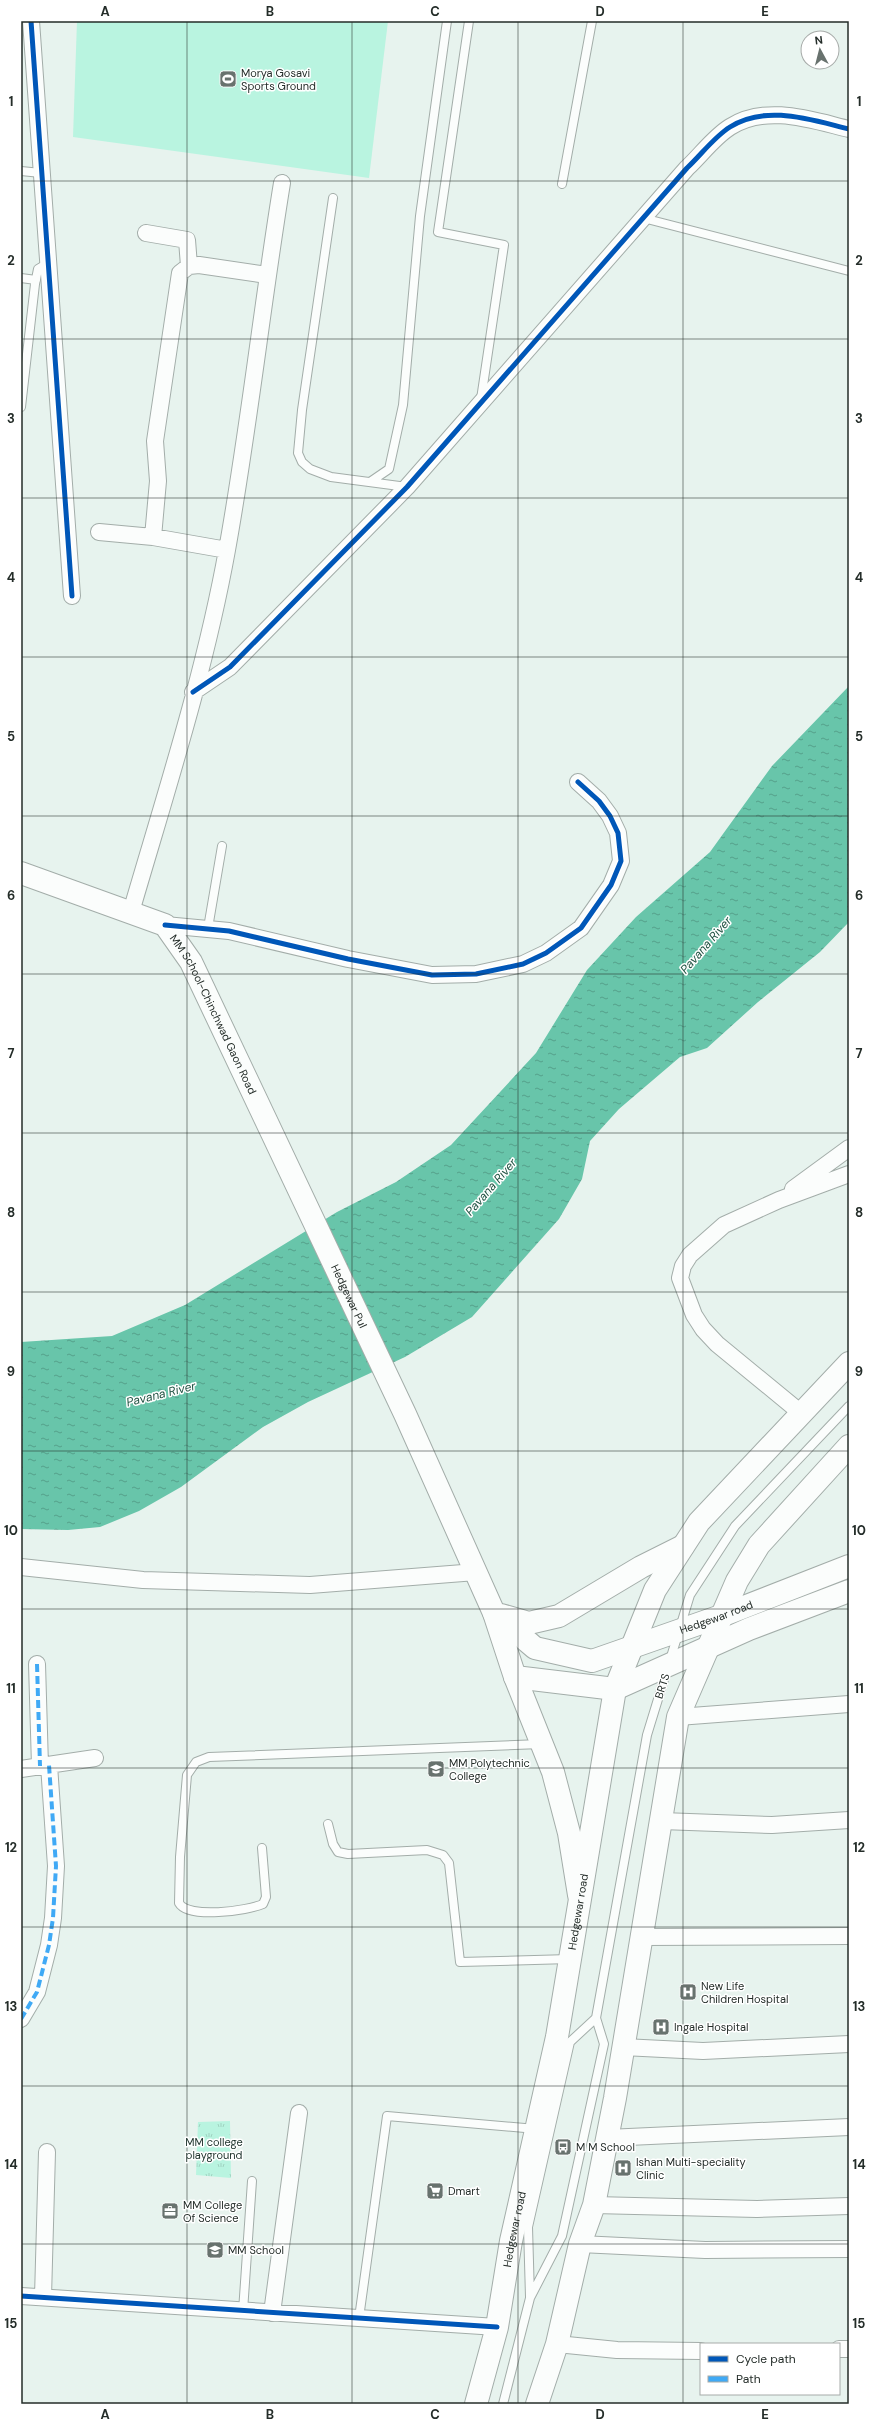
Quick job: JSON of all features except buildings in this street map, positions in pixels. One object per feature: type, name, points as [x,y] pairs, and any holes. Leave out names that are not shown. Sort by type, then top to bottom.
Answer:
[{"type":"main road","name":"MM School-Chinchwad Gaon Road","points":[[21,872],[165,925],[190,962],[293,1179]]},
{"type":"main road","name":"Hedgewar Pul","points":[[293,1179],[405,1414],[494,1613],[515,1677],[553,1772],[569,1833],[580,1904]]},
{"type":"main road","points":[[494,1613],[536,1648],[592,1661],[630,1649],[655,1590],[699,1522],[849,1363]]},
{"type":"main road","points":[[537,2404],[557,2344],[580,2244],[594,2205],[662,1821],[678,1717],[737,1581],[759,1545],[849,1446]]},
{"type":"main road","points":[[494,1613],[529,1623],[559,1616],[641,1568],[683,1546]]},
{"type":"main road","name":"Hedgewar road","points":[[476,2404],[496,2327],[512,2241],[557,2037],[615,1690],[630,1649],[721,1616],[849,1566]]},
{"type":"main road","points":[[515,1677],[615,1690],[708,1649],[749,1629],[849,1590]]},
{"type":"street","points":[[31,21],[72,596]]},
{"type":"street","points":[[193,692],[230,668],[407,487],[687,168],[729,128],[749,117],[796,116],[849,130]]},
{"type":"street","points":[[131,912],[177,756],[193,692],[211,630],[227,550],[282,183]]},
{"type":"street","points":[[146,233],[187,240],[189,266]]},
{"type":"street","points":[[153,537],[158,481],[156,434],[180,273],[189,266],[199,265],[267,275]]},
{"type":"street","points":[[99,532],[153,537],[227,550]]},
{"type":"street","points":[[165,925],[229,931],[348,959],[432,975],[476,974],[524,964],[546,953],[581,928],[611,885],[621,861],[618,833],[610,816],[599,801],[578,782]]},
{"type":"street","points":[[779,1200],[849,1148]]},
{"type":"street","points":[[802,1413],[717,1344],[703,1329],[694,1316],[680,1278],[683,1266],[690,1255],[724,1225],[779,1200],[849,1174]]},
{"type":"street","points":[[21,1567],[143,1580],[310,1585],[476,1572]]},
{"type":"street","points":[[21,2019],[37,1992],[50,1945],[56,1866],[45,1766],[37,1664]]},
{"type":"street","points":[[678,1717],[849,1704]]},
{"type":"street","points":[[21,1769],[95,1758]]},
{"type":"street","points":[[662,1821],[772,1825],[849,1820]]},
{"type":"street","points":[[641,1937],[849,1936]]},
{"type":"street","points":[[623,2047],[703,2051],[849,2044]]},
{"type":"street","points":[[272,2313],[299,2113]]},
{"type":"street","points":[[607,2138],[849,2127]]},
{"type":"street","points":[[43,2297],[47,2152]]},
{"type":"street","points":[[594,2205],[757,2209],[849,2206]]},
{"type":"street","points":[[580,2244],[705,2250],[849,2249]]},
{"type":"street","points":[[21,2296],[496,2327]]},
{"type":"street","points":[[557,2344],[617,2350],[700,2351]]},
{"type":"lane","points":[[370,482],[390,469],[403,405],[420,216],[447,21]]},
{"type":"lane","points":[[469,21],[438,232],[504,245],[481,403]]},
{"type":"lane","points":[[562,184],[592,21]]},
{"type":"lane","points":[[21,171],[41,173]]},
{"type":"lane","points":[[333,198],[301,417],[298,453],[302,462],[310,469],[331,477],[407,487]]},
{"type":"lane","points":[[643,218],[849,271]]},
{"type":"lane","points":[[21,407],[38,269],[48,263]]},
{"type":"lane","points":[[21,278],[36,280]]},
{"type":"lane","points":[[208,928],[222,846]]},
{"type":"lane","name":"BRTS","points":[[596,2018],[623,1859],[647,1735],[690,1595],[735,1526],[849,1406]]},
{"type":"lane","points":[[262,1848],[266,1897],[263,1904],[239,1910],[206,1912],[190,1911],[182,1908],[179,1903],[180,1857],[187,1775],[196,1762],[209,1757],[542,1744]]},
{"type":"lane","points":[[328,1824],[333,1844],[338,1852],[348,1854],[427,1850],[443,1855],[449,1863],[460,1962],[570,1959]]},
{"type":"lane","points":[[503,2404],[530,2298],[562,2236],[604,2044],[596,2018],[570,2042],[528,2227],[530,2298]]},
{"type":"lane","points":[[358,2318],[387,2116],[536,2129]]},
{"type":"lane","points":[[243,2311],[252,2181]]},
{"type":"green space","name":"Morya Gosavi Sports Ground","points":[[77,21],[388,21],[369,178],[73,137]]},
{"type":"green space","name":"MM college playground","points":[[230,2121],[231,2178],[196,2175],[198,2122]]},
{"type":"water","name":"Pavana River","points":[[849,686],[849,922],[820,952],[758,1002],[707,1048],[680,1057],[619,1109],[590,1141],[582,1179],[559,1219],[472,1317],[405,1357],[308,1402],[263,1427],[181,1487],[139,1511],[100,1527],[68,1530],[21,1529],[21,1342],[112,1336],[185,1305],[337,1212],[396,1182],[451,1145],[536,1053],[587,970],[636,917],[710,852],[772,766]]},
{"type":"marked path","points":[[37,1664],[40,1766]]},
{"type":"marked path","points":[[21,2019],[37,1992],[49,1945],[53,1918],[56,1866],[49,1765]]},
{"type":"cycle path","points":[[31,21],[72,596]]},
{"type":"cycle path","points":[[193,692],[230,667],[407,487],[687,168],[718,136],[730,127],[744,120],[758,116],[773,115],[804,118],[849,129]]},
{"type":"cycle path","points":[[165,925],[229,931],[348,959],[432,975],[476,974],[523,964],[546,953],[581,928],[611,885],[621,861],[618,833],[610,816],[599,801],[578,782]]},
{"type":"cycle path","points":[[21,2296],[497,2327]]},
{"type":"place","name":"Morya Gosavi Sports Ground","points":[[228,79]]},
{"type":"place","name":"MM Polytechnic College","points":[[436,1769]]},
{"type":"place","name":"New Life Children Hospital","points":[[688,1992]]},
{"type":"place","name":"Ingale Hospital","points":[[661,2027]]},
{"type":"place","name":"M M School","points":[[563,2147]]},
{"type":"place","name":"Ishan Multi-speciality Clinic","points":[[623,2168]]},
{"type":"place","name":"Dmart","points":[[435,2191]]},
{"type":"place","name":"MM College Of Science","points":[[170,2211]]},
{"type":"place","name":"MM School","points":[[215,2250]]}]
